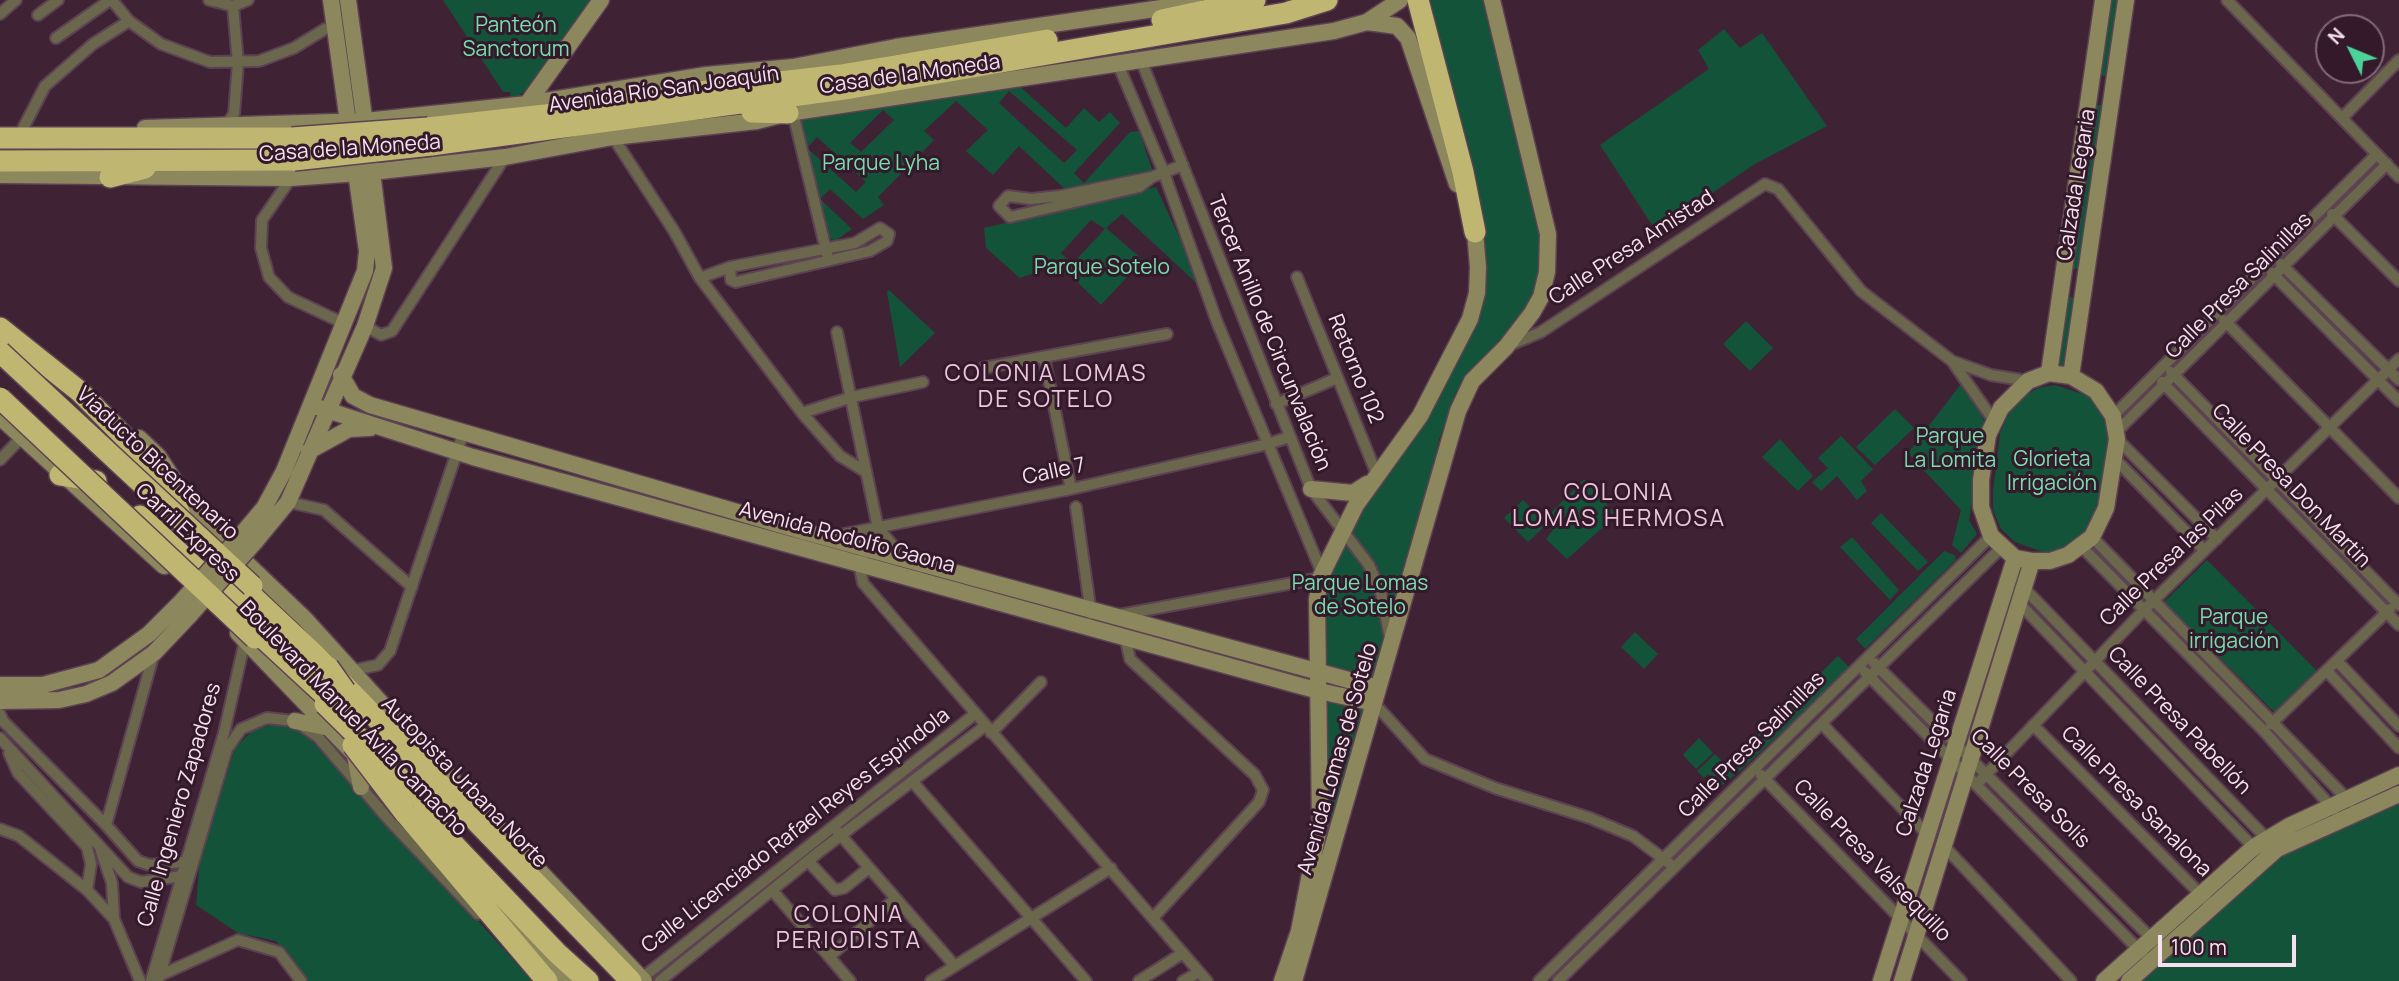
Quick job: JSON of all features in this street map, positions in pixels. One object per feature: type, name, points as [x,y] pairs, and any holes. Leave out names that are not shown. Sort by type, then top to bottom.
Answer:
[{"type":"highway","name":"Avenida Río San Joaquín","points":[[0,161],[186,159],[293,169],[429,136],[727,88],[841,75],[1151,22],[1255,0]]},
{"type":"highway","name":"Avenida Río San Joaquín","points":[[7,145],[63,141],[429,136],[709,107],[950,72],[1286,13],[1327,0]]},
{"type":"highway","points":[[1405,0],[1464,172],[1475,232]]},
{"type":"highway","points":[[793,67],[810,74],[841,75]]},
{"type":"highway","points":[[709,107],[733,113],[791,113]]},
{"type":"highway","points":[[110,177],[186,159]]},
{"type":"highway","points":[[0,168],[27,177]]},
{"type":"highway","points":[[0,328],[79,391],[154,458],[178,495],[192,525]]},
{"type":"highway","points":[[0,335],[107,438],[133,485]]},
{"type":"highway","name":"Viaducto Bicentenario","points":[[0,352],[280,612]]},
{"type":"highway","name":"Boulevard Manuel Ávila Camacho","points":[[0,363],[133,485],[192,525],[340,671],[638,980]]},
{"type":"highway","points":[[42,373],[123,430],[159,473],[192,525]]},
{"type":"highway","name":"Boulevard Manuel Ávila Camacho","points":[[0,386],[293,661],[323,692],[403,790],[557,953],[588,981]]},
{"type":"highway","points":[[79,391],[154,458]]},
{"type":"highway","name":"Carril Express","points":[[0,392],[336,719],[372,748]]},
{"type":"highway","points":[[0,398],[250,639]]},
{"type":"highway","points":[[60,475],[102,482]]},
{"type":"highway","name":"Autopista Urbana Norte","points":[[280,612],[311,644],[357,706],[372,748],[599,981]]},
{"type":"highway","name":"Autopista Urbana Norte","points":[[250,639],[372,748],[619,981]]},
{"type":"highway","points":[[340,671],[412,737]]},
{"type":"highway","points":[[313,694],[405,813],[547,981]]},
{"type":"highway","points":[[589,922],[608,951],[638,980]]},
{"type":"highway","points":[[557,953],[573,981]]},
{"type":"main road","points":[[0,686],[33,686],[75,679],[99,670],[124,655],[222,579],[249,538],[319,408],[341,375],[365,326],[384,268],[364,173],[348,121],[331,0]]},
{"type":"main road","points":[[0,701],[58,700],[86,694],[133,669],[154,653],[184,610],[249,538],[288,502],[309,451],[343,323],[365,271],[365,121],[348,0]]},
{"type":"main road","points":[[527,104],[601,0]]},
{"type":"main road","name":"Casa de la Moneda","points":[[63,141],[114,130],[365,121],[527,104],[706,75],[793,67],[896,47],[1211,0]]},
{"type":"main road","name":"Casa de la Moneda","points":[[0,175],[110,177],[293,169],[364,173],[505,157],[613,137],[757,121],[791,113],[1334,31],[1367,22],[1405,0]]},
{"type":"main road","name":"Avenida Lomas de Sotelo","points":[[1294,981],[1392,648],[1458,411],[1472,382],[1506,347],[1541,297],[1547,272],[1548,234],[1492,0]]},
{"type":"main road","name":"Calzada Legaria","points":[[2049,373],[2103,0]]},
{"type":"main road","name":"Calzada Legaria","points":[[2071,376],[2126,0]]},
{"type":"main road","name":"Avenida Lomas de Sotelo","points":[[1282,981],[1299,931],[1317,849],[1322,788],[1317,600],[1321,575],[1342,530],[1420,416],[1470,319],[1477,293],[1475,232],[1409,38],[1397,26],[1367,22]]},
{"type":"main road","points":[[2091,87],[2112,91]]},
{"type":"main road","points":[[2064,277],[2084,277]]},
{"type":"main road","points":[[0,317],[123,430]]},
{"type":"main road","points":[[2049,373],[2071,376],[2095,391],[2113,416],[2117,436],[2106,508],[2087,542],[2062,558],[2032,561],[2015,558],[1996,542],[1983,516],[1980,491],[1984,451],[1994,421],[2007,400],[2028,381],[2049,373]]},
{"type":"main road","name":"Avenida Rodolfo Gaona","points":[[341,375],[353,396],[370,405],[827,537],[1318,671],[1376,695]]},
{"type":"main road","name":"Avenida Rodolfo Gaona","points":[[319,408],[457,452],[1319,691],[1376,695]]},
{"type":"main road","name":"Boulevard Manuel Ávila Camacho","points":[[0,417],[60,475],[250,639],[336,719]]},
{"type":"main road","points":[[309,451],[349,429],[379,427]]},
{"type":"main road","points":[[1311,489],[1353,493],[1376,477]]},
{"type":"main road","points":[[648,505],[653,487]]},
{"type":"main road","name":"Calzada Legaria","points":[[1881,981],[1949,758],[2015,558]]},
{"type":"main road","name":"Calzada Legaria","points":[[1902,981],[1916,933],[1970,780],[1970,757],[2032,561]]},
{"type":"main road","points":[[124,655],[133,669]]},
{"type":"main road","points":[[295,720],[336,719]]},
{"type":"main road","name":"Boulevard Manuel Ávila Camacho","points":[[412,737],[589,922]]},
{"type":"main road","points":[[361,787],[372,748]]},
{"type":"main road","name":"Boulevard Manuel Ávila Camacho","points":[[372,748],[421,822],[566,981]]},
{"type":"main road","points":[[2104,981],[2151,950],[2265,848],[2331,807],[2399,775]]},
{"type":"main road","points":[[2265,848],[2399,794]]},
{"type":"main road","points":[[2129,981],[2151,950]]},
{"type":"street","points":[[0,15],[16,0]]},
{"type":"street","points":[[38,15],[58,0]]},
{"type":"street","points":[[56,38],[111,0],[129,22],[161,44],[185,56],[210,62],[259,61],[294,48],[325,29]]},
{"type":"street","points":[[209,0],[233,5],[248,0]]},
{"type":"street","points":[[2227,0],[2399,177]]},
{"type":"street","points":[[226,125],[234,114],[237,62],[233,5]]},
{"type":"street","points":[[7,145],[45,86],[93,44],[129,22]]},
{"type":"street","name":"Tercer Anillo de Circunvalación","points":[[1141,60],[1311,489],[1362,553],[1381,593],[1392,648]]},
{"type":"street","points":[[2342,118],[2398,62]]},
{"type":"street","name":"Tercer Anillo de Circunvalación","points":[[1118,64],[1164,173],[1217,322],[1321,575]]},
{"type":"street","points":[[791,113],[827,254]]},
{"type":"street","points":[[613,137],[674,231],[700,278],[802,413],[841,456],[866,472]]},
{"type":"street","name":"Calle Presa Salinillas","points":[[2113,416],[2377,154]]},
{"type":"street","points":[[365,326],[381,335],[392,331],[505,157]]},
{"type":"street","name":"Calle Presa Salinillas","points":[[2117,436],[2387,164]]},
{"type":"street","points":[[1152,177],[1139,187],[1010,217],[999,206],[1008,196],[1031,199],[1060,196],[1152,177],[1183,165]]},
{"type":"street","points":[[293,169],[262,220],[261,248],[269,277],[288,297],[343,323]]},
{"type":"street","name":"Calle Presa Amistad","points":[[1506,347],[1541,332],[1760,187],[1771,185],[1778,189],[1861,291],[1952,360]]},
{"type":"street","points":[[2325,207],[2399,281]]},
{"type":"street","points":[[700,278],[730,267],[827,254],[870,251],[887,241],[889,234],[880,228],[855,243],[827,254],[736,282],[731,280],[730,267]]},
{"type":"street","points":[[2274,257],[2399,380]]},
{"type":"street","points":[[2264,266],[2399,401]]},
{"type":"street","name":"Retorno 102","points":[[1297,278],[1376,477]]},
{"type":"street","points":[[2217,313],[2399,498]]},
{"type":"street","points":[[837,332],[878,528],[903,557]]},
{"type":"street","points":[[983,368],[1167,334]]},
{"type":"street","points":[[1044,357],[1071,489]]},
{"type":"street","name":"Calle Presa las Pilas","points":[[1970,780],[1986,773],[2144,610],[2399,359]]},
{"type":"street","points":[[1952,360],[1991,375],[2028,381]]},
{"type":"street","points":[[1952,360],[1994,421]]},
{"type":"street","name":"Calle Presa Don Martin","points":[[2165,365],[2398,603]]},
{"type":"street","name":"Calle Presa Don Martin","points":[[2155,375],[2399,625]]},
{"type":"street","points":[[1276,404],[1337,378]]},
{"type":"street","points":[[802,413],[852,397],[923,382]]},
{"type":"street","points":[[340,671],[378,664],[390,651],[464,431]]},
{"type":"street","points":[[2117,436],[2217,539]]},
{"type":"street","name":"Calle 7","points":[[827,537],[1071,489],[1289,437]]},
{"type":"street","points":[[0,460],[21,438]]},
{"type":"street","points":[[2115,459],[2204,550]]},
{"type":"street","points":[[288,502],[324,510],[412,587]]},
{"type":"street","points":[[1076,507],[1091,609],[1091,627]]},
{"type":"street","points":[[878,528],[859,564],[863,583],[1207,981]]},
{"type":"street","name":"Calle Presa Salinillas","points":[[1539,981],[1868,658],[1996,542]]},
{"type":"street","name":"Calle Presa Salinillas","points":[[1558,981],[1870,677],[1996,542]]},
{"type":"street","points":[[2087,542],[2154,600],[2274,721],[2359,812]]},
{"type":"street","points":[[2087,542],[2144,610],[2264,731],[2342,819]]},
{"type":"street","points":[[1116,616],[1321,575]]},
{"type":"street","name":"Calle Presa Pabellón","points":[[2021,596],[2094,661],[2265,848]]},
{"type":"street","name":"Calle Presa Pabellón","points":[[2021,596],[2084,672],[2265,848]]},
{"type":"street","points":[[2264,731],[2398,603]]},
{"type":"street","points":[[1125,637],[1130,659],[1261,782],[1263,790],[1259,802],[1153,918]]},
{"type":"street","name":"Calle Ingeniero Zapadores","points":[[160,978],[250,639]]},
{"type":"street","points":[[106,825],[154,653]]},
{"type":"street","name":"Calle Presa Solís","points":[[1868,658],[1986,773],[2151,950]]},
{"type":"street","points":[[2337,661],[2399,726]]},
{"type":"street","name":"Calle Presa Solís","points":[[1859,667],[1970,780],[2151,950]]},
{"type":"street","points":[[2326,671],[2399,748]]},
{"type":"street","name":"Calle Licenciado Rafael Reyes Espíndola","points":[[660,981],[841,835],[912,781],[988,729],[1041,682]]},
{"type":"street","points":[[1376,695],[1424,759],[1495,788],[1590,818],[1633,836],[1675,868]]},
{"type":"street","name":"Calle Licenciado Rafael Reyes Espíndola","points":[[638,980],[975,713]]},
{"type":"street","points":[[0,714],[3,721],[138,861],[150,865],[190,861]]},
{"type":"street","name":"Calle Ingeniero Zapadores","points":[[214,778],[233,736],[247,725],[267,718],[295,720]]},
{"type":"street","points":[[295,720],[318,737],[538,981]]},
{"type":"street","points":[[1822,724],[1926,833]]},
{"type":"street","name":"Calle Presa Sanalona","points":[[2033,725],[2206,900]]},
{"type":"street","points":[[3,741],[128,877],[141,882],[185,878]]},
{"type":"street","points":[[3,741],[18,773],[87,847],[92,864],[88,890]]},
{"type":"street","name":"Calle Presa Valsequillo","points":[[1754,768],[1961,981]]},
{"type":"street","points":[[912,781],[1086,981]]},
{"type":"street","points":[[833,826],[955,966]]},
{"type":"street","points":[[0,829],[19,836],[88,890],[114,919],[140,981]]},
{"type":"street","points":[[112,860],[123,844]]},
{"type":"street","points":[[99,845],[112,883],[114,919]]},
{"type":"street","points":[[1946,849],[2071,981]]},
{"type":"street","points":[[808,861],[835,890],[844,888],[869,868]]},
{"type":"street","points":[[931,981],[1111,868]]},
{"type":"street","name":"Calle Ingeniero Zapadores","points":[[150,981],[185,878]]},
{"type":"street","points":[[772,890],[850,981]]},
{"type":"street","points":[[829,957],[895,899]]},
{"type":"street","points":[[160,978],[237,940],[279,952],[301,981]]},
{"type":"street","points":[[1139,981],[1183,953]]},
{"type":"street","points":[[1183,981],[1199,972]]},
{"type":"green space","name":"Panteón Sanctorum","points":[[443,0],[591,0],[536,82],[517,97],[511,97],[510,92],[503,92]]},
{"type":"green space","name":"Parque Lomas de Sotelo","points":[[1424,0],[1483,0],[1539,235],[1541,265],[1538,290],[1524,316],[1467,375],[1455,394],[1439,440],[1429,493],[1376,686],[1323,672],[1322,590],[1343,536],[1480,300]]},
{"type":"green space","points":[[2107,0],[2123,0],[2109,75],[2102,76],[2095,72]]},
{"type":"green space","points":[[1724,29],[1740,48],[1762,33],[1827,126],[1755,164],[1656,231],[1600,145],[1709,69],[1698,50]]},
{"type":"green space","name":"Parque Lyha","points":[[1016,83],[1066,128],[1084,108],[1099,122],[1110,112],[1120,123],[1074,173],[1084,183],[1130,132],[1139,131],[1154,175],[1067,191],[1019,146],[993,175],[966,151],[988,130],[956,101],[924,131],[934,140],[878,197],[884,205],[863,219],[830,189],[820,199],[852,229],[835,241],[824,234],[799,115]],"holes":[[[1009,91],[1077,150],[1064,163],[999,103]],[[883,110],[894,120],[861,152],[850,143]],[[817,137],[866,182],[856,192],[807,148]]]},
{"type":"green space","points":[[2095,105],[2102,105],[2081,266],[2065,274]]},
{"type":"green space","name":"Parque Sotelo","points":[[1156,187],[1204,290],[1122,214],[1106,228],[1143,260],[1101,305],[1067,272],[1063,275],[1048,261],[1037,272],[1020,278],[986,248],[984,228]],"holes":[[[1091,220],[1105,229],[1072,264],[1061,253]]]},
{"type":"green space","points":[[889,290],[935,333],[900,367],[887,292]]},
{"type":"green space","points":[[2072,297],[2076,300],[2068,369],[2052,366],[2062,298]]},
{"type":"green space","points":[[1746,321],[1773,348],[1750,371],[1723,344]]},
{"type":"green space","name":"Parque La Lomita","points":[[1964,380],[1985,423],[1969,520],[1977,534],[1961,553],[1952,545],[1961,510],[1908,453]]},
{"type":"green space","name":"Glorieta Irrigación","points":[[2055,385],[2089,396],[2102,412],[2110,430],[2107,481],[2092,527],[2066,548],[2046,553],[2015,542],[2001,529],[1993,510],[1993,491],[2000,433],[2009,413],[2021,398],[2038,388]]},
{"type":"green space","points":[[1895,409],[1914,428],[1875,465],[1856,447]]},
{"type":"green space","points":[[1841,436],[1873,469],[1861,481],[1867,491],[1857,500],[1837,476],[1821,491],[1812,482],[1828,468],[1818,458]]},
{"type":"green space","points":[[1780,439],[1813,476],[1798,491],[1762,457]]},
{"type":"green space","points":[[1584,479],[1617,515],[1567,559],[1546,539],[1556,526],[1547,517]]},
{"type":"green space","points":[[1523,500],[1547,524],[1528,542],[1504,518]]},
{"type":"green space","points":[[1881,513],[1928,562],[1918,571],[1871,523]]},
{"type":"green space","points":[[1852,537],[1899,590],[1890,600],[1840,547]]},
{"type":"green space","points":[[1944,551],[1955,555],[1956,560],[1865,649],[1856,639]]},
{"type":"green space","name":"Parque irrigación","points":[[2207,560],[2317,671],[2274,712],[2164,602]]},
{"type":"green space","points":[[1635,632],[1658,654],[1644,669],[1621,647]]},
{"type":"green space","points":[[1838,656],[1850,668],[1738,773],[1728,763]]},
{"type":"green space","points":[[1323,700],[1369,707],[1304,922]]},
{"type":"green space","points":[[279,722],[301,731],[350,778],[532,981],[306,981],[276,941],[238,933],[196,905],[200,857],[235,748],[252,731]]},
{"type":"green space","points":[[1699,738],[1713,753],[1696,769],[1683,755]]},
{"type":"green space","points":[[1715,754],[1735,775],[1720,787],[1708,774],[1704,778],[1697,771]]},
{"type":"green space","points":[[2399,804],[2399,981],[2139,981],[2281,854]]},
{"type":"district","name":"COLONIA LOMAS DE SOTELO","points":[[1046,388]]},
{"type":"district","name":"COLONIA LOMAS HERMOSA","points":[[1619,507]]},
{"type":"district","name":"COLONIA PERIODISTA","points":[[849,929]]}]
